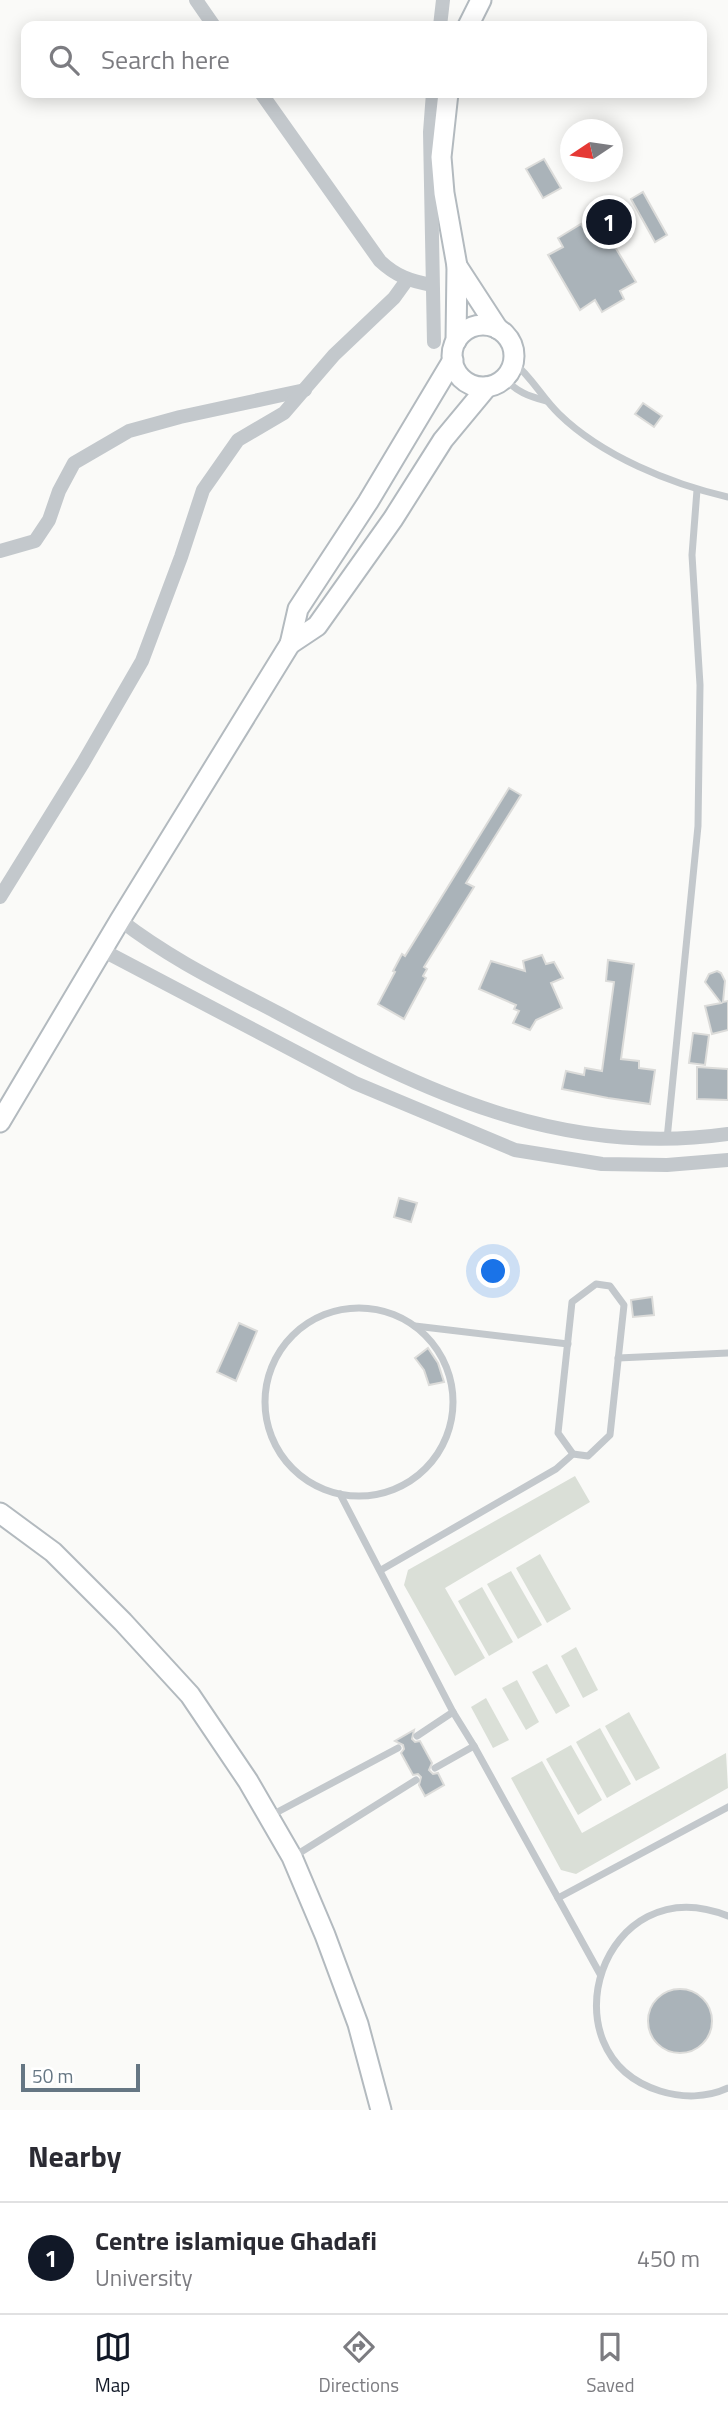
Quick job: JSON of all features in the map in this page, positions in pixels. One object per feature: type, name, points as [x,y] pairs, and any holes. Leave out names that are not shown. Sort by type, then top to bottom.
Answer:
[{"type":"main road","points":[[470,21],[481,0]]},
{"type":"main road","points":[[447,98],[441,157],[444,193],[457,266],[454,351],[461,377],[478,387],[502,376]]},
{"type":"main road","points":[[290,644],[317,626],[393,519],[443,440],[502,376],[511,342],[498,329],[457,266]]},
{"type":"main road","points":[[0,1122],[120,920],[290,644],[298,609],[368,502],[462,333],[479,325],[498,329]]},
{"type":"main road","points":[[0,1513],[53,1552],[123,1622],[190,1695],[270,1816],[292,1857],[326,1936],[358,2024],[381,2110]]},
{"type":"street","points":[[196,0],[211,21]]},
{"type":"street","points":[[441,21],[443,0]]},
{"type":"street","points":[[265,98],[380,261],[393,273],[407,280],[432,285]]},
{"type":"street","points":[[433,98],[430,132],[434,342]]},
{"type":"street","points":[[0,897],[83,764],[142,661],[203,490],[238,440],[284,413],[334,355],[394,298],[407,280]]},
{"type":"street","points":[[0,551],[35,541],[49,520],[59,491],[74,463],[130,431],[305,390]]},
{"type":"street","points":[[120,920],[193,970],[365,1059],[453,1099],[544,1126],[600,1137],[667,1140],[728,1134]]},
{"type":"street","points":[[102,950],[355,1083],[514,1150],[602,1164],[667,1165],[728,1160]]},
{"type":"lane","points":[[502,376],[513,388],[526,396],[546,401]]},
{"type":"lane","points":[[502,376],[534,381],[546,401],[578,429],[611,451],[660,477],[728,497]]},
{"type":"lane","points":[[667,1140],[698,826],[700,685],[692,555],[697,490]]},
{"type":"lane","points":[[381,1570],[556,1469],[573,1454],[588,1455],[610,1435],[624,1305],[610,1286],[596,1284],[572,1302],[558,1433],[573,1454]]},
{"type":"lane","points":[[355,1307],[376,1309],[414,1325],[429,1339],[443,1359],[449,1374],[452,1415],[448,1433],[437,1454],[408,1482],[373,1495],[340,1494],[323,1489],[301,1476],[288,1465],[277,1449],[269,1430],[265,1408],[268,1374],[276,1356],[299,1328],[314,1318],[330,1311],[355,1307]]},
{"type":"lane","points":[[414,1325],[568,1344]]},
{"type":"lane","points":[[618,1358],[728,1353]]},
{"type":"lane","points":[[340,1494],[453,1712],[600,1974]]},
{"type":"lane","points":[[417,1736],[453,1712]]},
{"type":"lane","points":[[435,1768],[474,1746]]},
{"type":"lane","points":[[270,1816],[398,1748]]},
{"type":"lane","points":[[292,1857],[416,1780]]},
{"type":"lane","points":[[558,1898],[728,1807]]},
{"type":"lane","points":[[728,1916],[708,1909],[687,1907],[662,1911],[645,1919],[617,1941],[607,1956],[600,1974],[596,2008],[600,2030],[609,2050],[619,2065],[632,2077],[654,2089],[678,2095],[705,2095],[728,2088]]},
{"type":"shaded area","points":[[575,1476],[590,1502],[445,1588],[485,1658],[455,1676],[404,1585],[408,1570]]},
{"type":"shaded area","points":[[540,1554],[571,1609],[547,1623],[516,1568]]},
{"type":"shaded area","points":[[511,1571],[542,1625],[518,1639],[487,1584]]},
{"type":"shaded area","points":[[482,1587],[513,1642],[489,1656],[458,1601]]},
{"type":"shaded area","points":[[576,1647],[598,1690],[583,1698],[561,1656]]},
{"type":"shaded area","points":[[547,1664],[570,1706],[556,1714],[532,1672]]},
{"type":"shaded area","points":[[517,1680],[539,1722],[526,1730],[502,1688]]},
{"type":"shaded area","points":[[486,1698],[509,1740],[493,1748],[471,1707]]},
{"type":"shaded area","points":[[629,1712],[660,1768],[636,1781],[605,1726]]},
{"type":"shaded area","points":[[600,1728],[631,1784],[607,1798],[576,1742]]},
{"type":"shaded area","points":[[571,1745],[602,1800],[578,1815],[546,1759]]},
{"type":"shaded area","points":[[726,1753],[728,1788],[576,1874],[561,1870],[511,1778],[542,1761],[582,1833]]},
{"type":"building","points":[[544,159],[561,188],[543,198],[526,169]]},
{"type":"building","points":[[643,192],[667,235],[655,242],[631,199]]},
{"type":"building","points":[[581,224],[587,234],[602,225],[636,282],[620,291],[624,299],[602,312],[595,300],[580,310],[548,255],[563,247],[558,238]]},
{"type":"building","points":[[643,403],[662,416],[654,427],[635,414]]},
{"type":"building","points":[[509,788],[521,795],[466,883],[474,887],[424,967],[427,969],[423,976],[426,978],[404,1019],[378,1004],[395,972],[393,971],[402,954],[405,956]]},
{"type":"building","points":[[542,955],[546,964],[554,962],[563,978],[551,983],[562,1008],[536,1020],[530,1030],[513,1023],[519,1011],[514,1009],[516,1005],[479,989],[491,961],[525,971],[523,961]]},
{"type":"building","points":[[608,960],[634,964],[621,1059],[639,1061],[639,1068],[655,1070],[650,1104],[562,1089],[566,1071],[584,1075],[585,1068],[602,1071],[614,982],[606,981]]},
{"type":"building","points":[[717,971],[725,981],[723,1002],[728,1001],[728,1030],[712,1034],[705,1006],[721,1003],[705,982],[709,974]]},
{"type":"building","points":[[693,1033],[709,1035],[705,1065],[689,1063]]},
{"type":"building","points":[[697,1067],[728,1069],[728,1100],[697,1099]]},
{"type":"building","points":[[399,1198],[417,1203],[411,1222],[394,1217]]},
{"type":"building","points":[[652,1297],[654,1315],[633,1317],[631,1300]]},
{"type":"building","points":[[239,1323],[257,1331],[236,1381],[217,1372]]},
{"type":"building","points":[[428,1348],[438,1363],[444,1382],[429,1385],[424,1370],[415,1358]]},
{"type":"building","points":[[414,1730],[412,1739],[415,1742],[420,1741],[432,1763],[429,1770],[433,1774],[438,1773],[444,1785],[425,1796],[419,1785],[421,1777],[418,1774],[413,1775],[401,1753],[403,1745],[395,1741]]},
{"type":"building","points":[[674,1989],[686,1989],[703,1998],[710,2009],[710,2033],[703,2044],[686,2053],[674,2053],[662,2048],[653,2039],[648,2027],[648,2015],[653,2003],[662,1994]]},
{"type":"place","name":"Centre islamique Ghadafi","points":[[609,222]]}]
